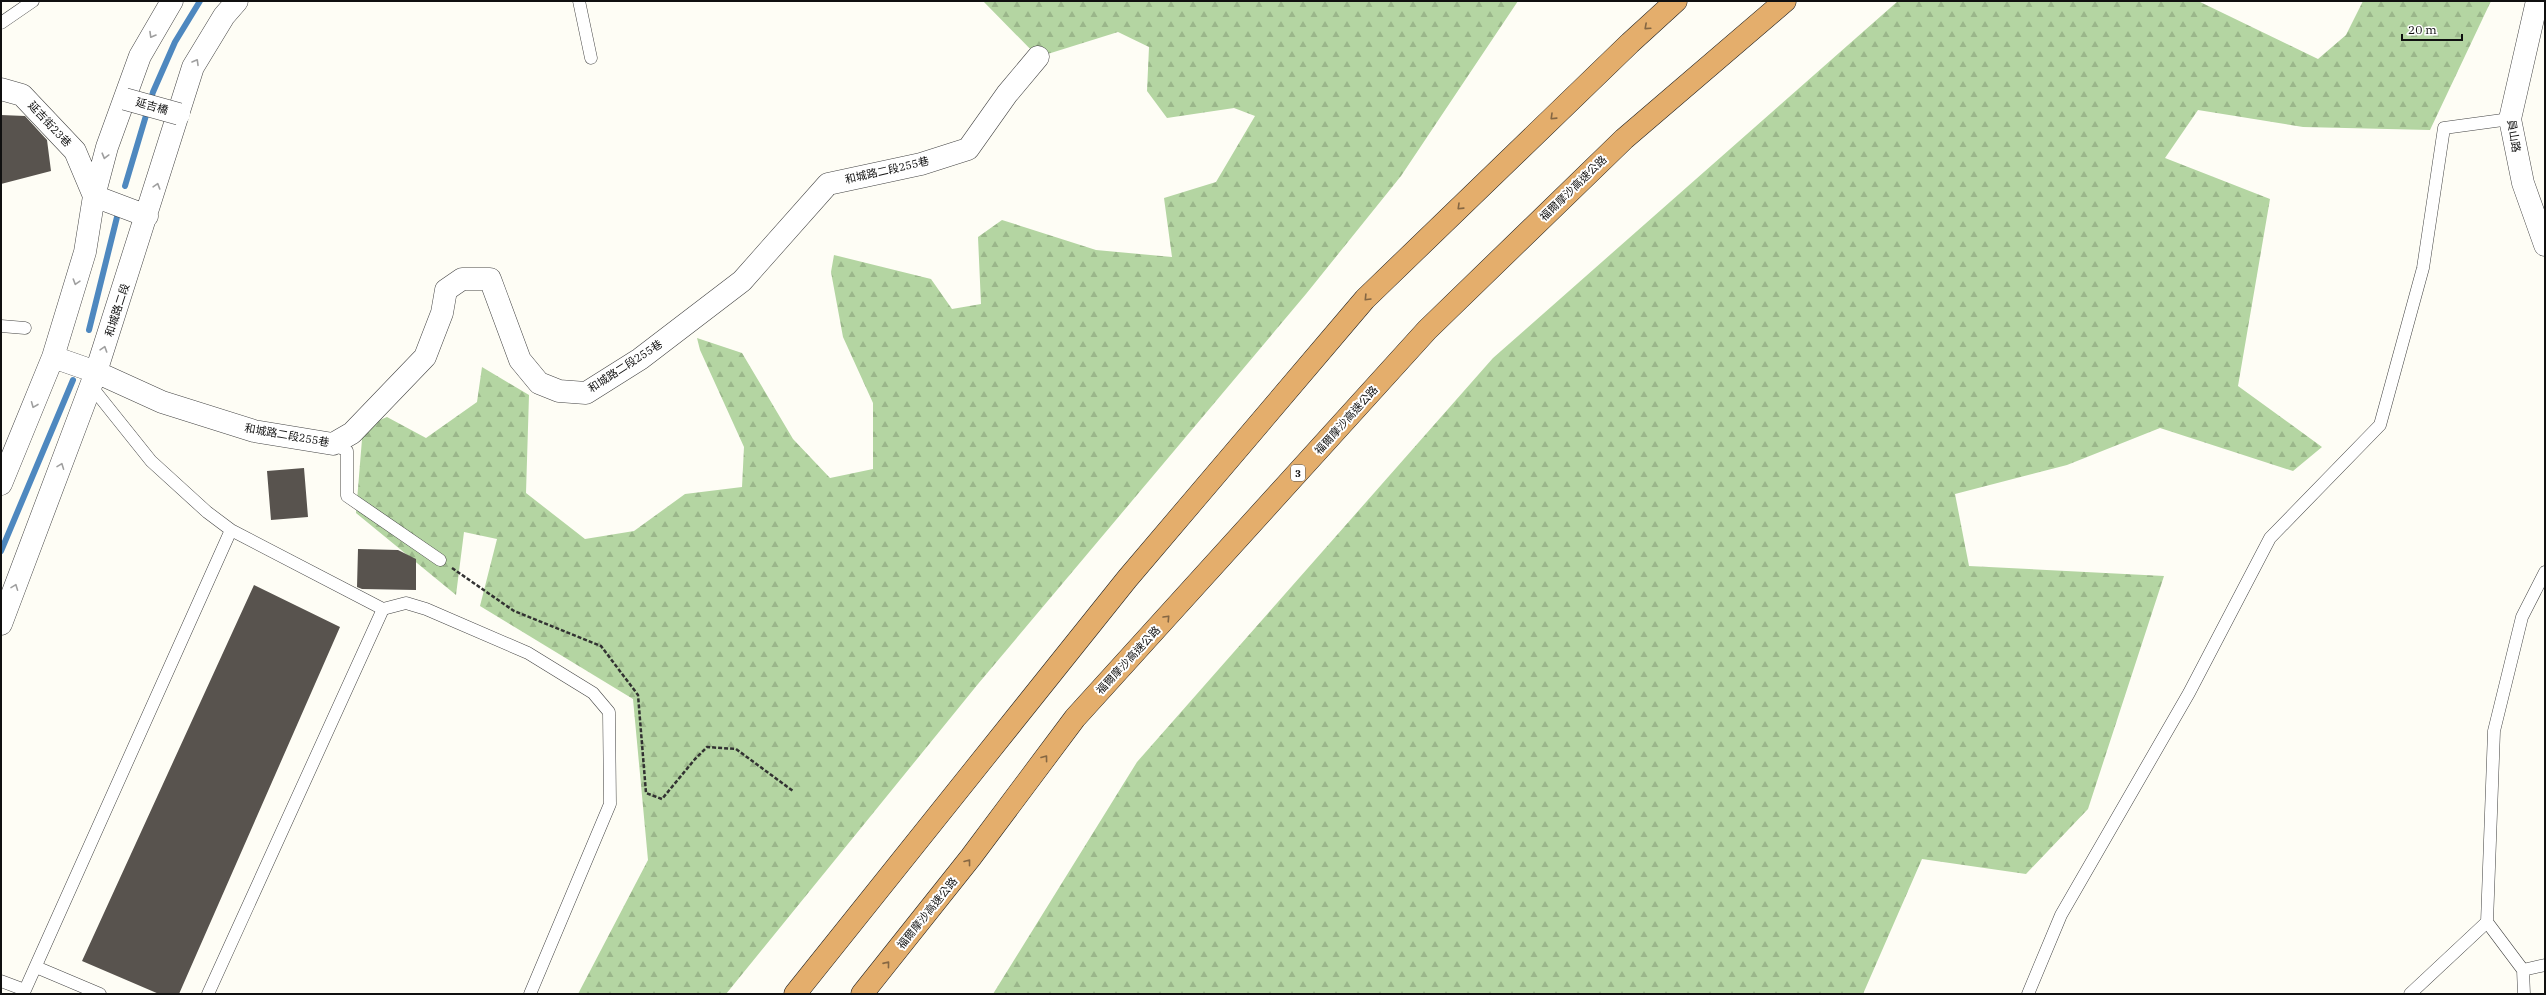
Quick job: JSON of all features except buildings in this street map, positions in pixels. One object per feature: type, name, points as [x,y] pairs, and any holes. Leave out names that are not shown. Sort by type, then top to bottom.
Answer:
[{"type":"highway","points":[[795,994],[1127,578],[1365,299],[1630,42],[1676,1]]},
{"type":"highway","name":"福爾摩沙高速公路","points":[[862,994],[971,857],[1075,718],[1427,330],[1624,139],[1786,1]]},
{"type":"street","points":[[3,471],[53,357],[85,252],[94,196],[107,147],[140,56],[172,1]]},
{"type":"street","name":"和城路二段","points":[[1,624],[94,379],[148,216],[193,67],[224,16],[237,1]]},
{"type":"street","name":"員山路","points":[[2537,1],[2510,119],[2523,183],[2545,245]]},
{"type":"street","name":"和城路二段255巷","points":[[53,357],[94,379],[254,431],[333,444],[352,433],[425,357],[442,313],[446,290],[462,279],[490,279],[520,360],[539,384],[559,391],[586,393],[640,359],[742,281],[828,184],[921,164],[968,149],[1007,94],[1038,57]]},
{"type":"street","name":"延吉街23巷","points":[[1,89],[22,95],[75,151],[94,196]]},
{"type":"street","name":"延吉橋","points":[[125,99],[179,114]]},
{"type":"street","points":[[94,196],[148,216]]},
{"type":"lane","points":[[1,23],[33,1]]},
{"type":"lane","points":[[579,1],[590,58]]},
{"type":"lane","points":[[2028,994],[2061,915],[2189,693],[2270,538],[2380,425],[2423,268],[2444,128],[2510,119]]},
{"type":"lane","points":[[1,326],[25,328]]},
{"type":"lane","points":[[94,379],[151,462],[207,512],[230,530],[383,609],[406,603],[426,608],[528,653],[593,693],[609,712],[610,804],[530,994]]},
{"type":"lane","points":[[333,444],[347,452],[347,496],[440,560]]},
{"type":"lane","points":[[3,986],[25,990],[230,530]]},
{"type":"lane","points":[[2524,994],[2523,970],[2487,922],[2494,731],[2522,617],[2545,572]]},
{"type":"lane","points":[[208,994],[383,609]]},
{"type":"lane","points":[[2410,994],[2487,922]]},
{"type":"lane","points":[[2523,970],[2545,964]]},
{"type":"lane","points":[[36,967],[100,994]]},
{"type":"path","points":[[440,560],[514,610],[601,646],[638,695],[646,793],[662,799],[695,759],[708,747],[736,749],[794,791]]},
{"type":"green space","points":[[983,1],[1518,1],[1401,176],[1306,294],[978,684],[726,994],[578,994],[648,860],[633,699],[480,606],[497,539],[464,532],[456,595],[356,513],[363,427],[387,417],[426,438],[477,402],[482,367],[529,395],[526,493],[585,539],[634,531],[685,494],[742,487],[744,447],[700,350],[697,338],[742,353],[793,439],[830,478],[873,469],[873,403],[843,337],[831,272],[834,255],[931,279],[952,309],[981,304],[978,237],[1002,220],[1096,250],[1172,257],[1164,198],[1216,182],[1255,116],[1234,108],[1167,118],[1147,91],[1149,47],[1118,32],[1038,57]]},
{"type":"green space","points":[[1898,1],[2198,1],[2318,59],[2346,35],[2363,1],[2491,1],[2430,130],[2303,127],[2198,110],[2165,158],[2270,199],[2238,386],[2322,447],[2293,471],[2160,428],[2067,465],[1955,494],[1969,566],[2164,576],[2088,809],[2026,874],[1922,859],[1863,994],[993,994],[1137,762],[1493,358]]},
{"type":"waterway","points":[[125,186],[153,92],[175,42],[200,1]]},
{"type":"waterway","points":[[89,330],[119,209]]},
{"type":"waterway","points":[[1,551],[73,380]]}]
